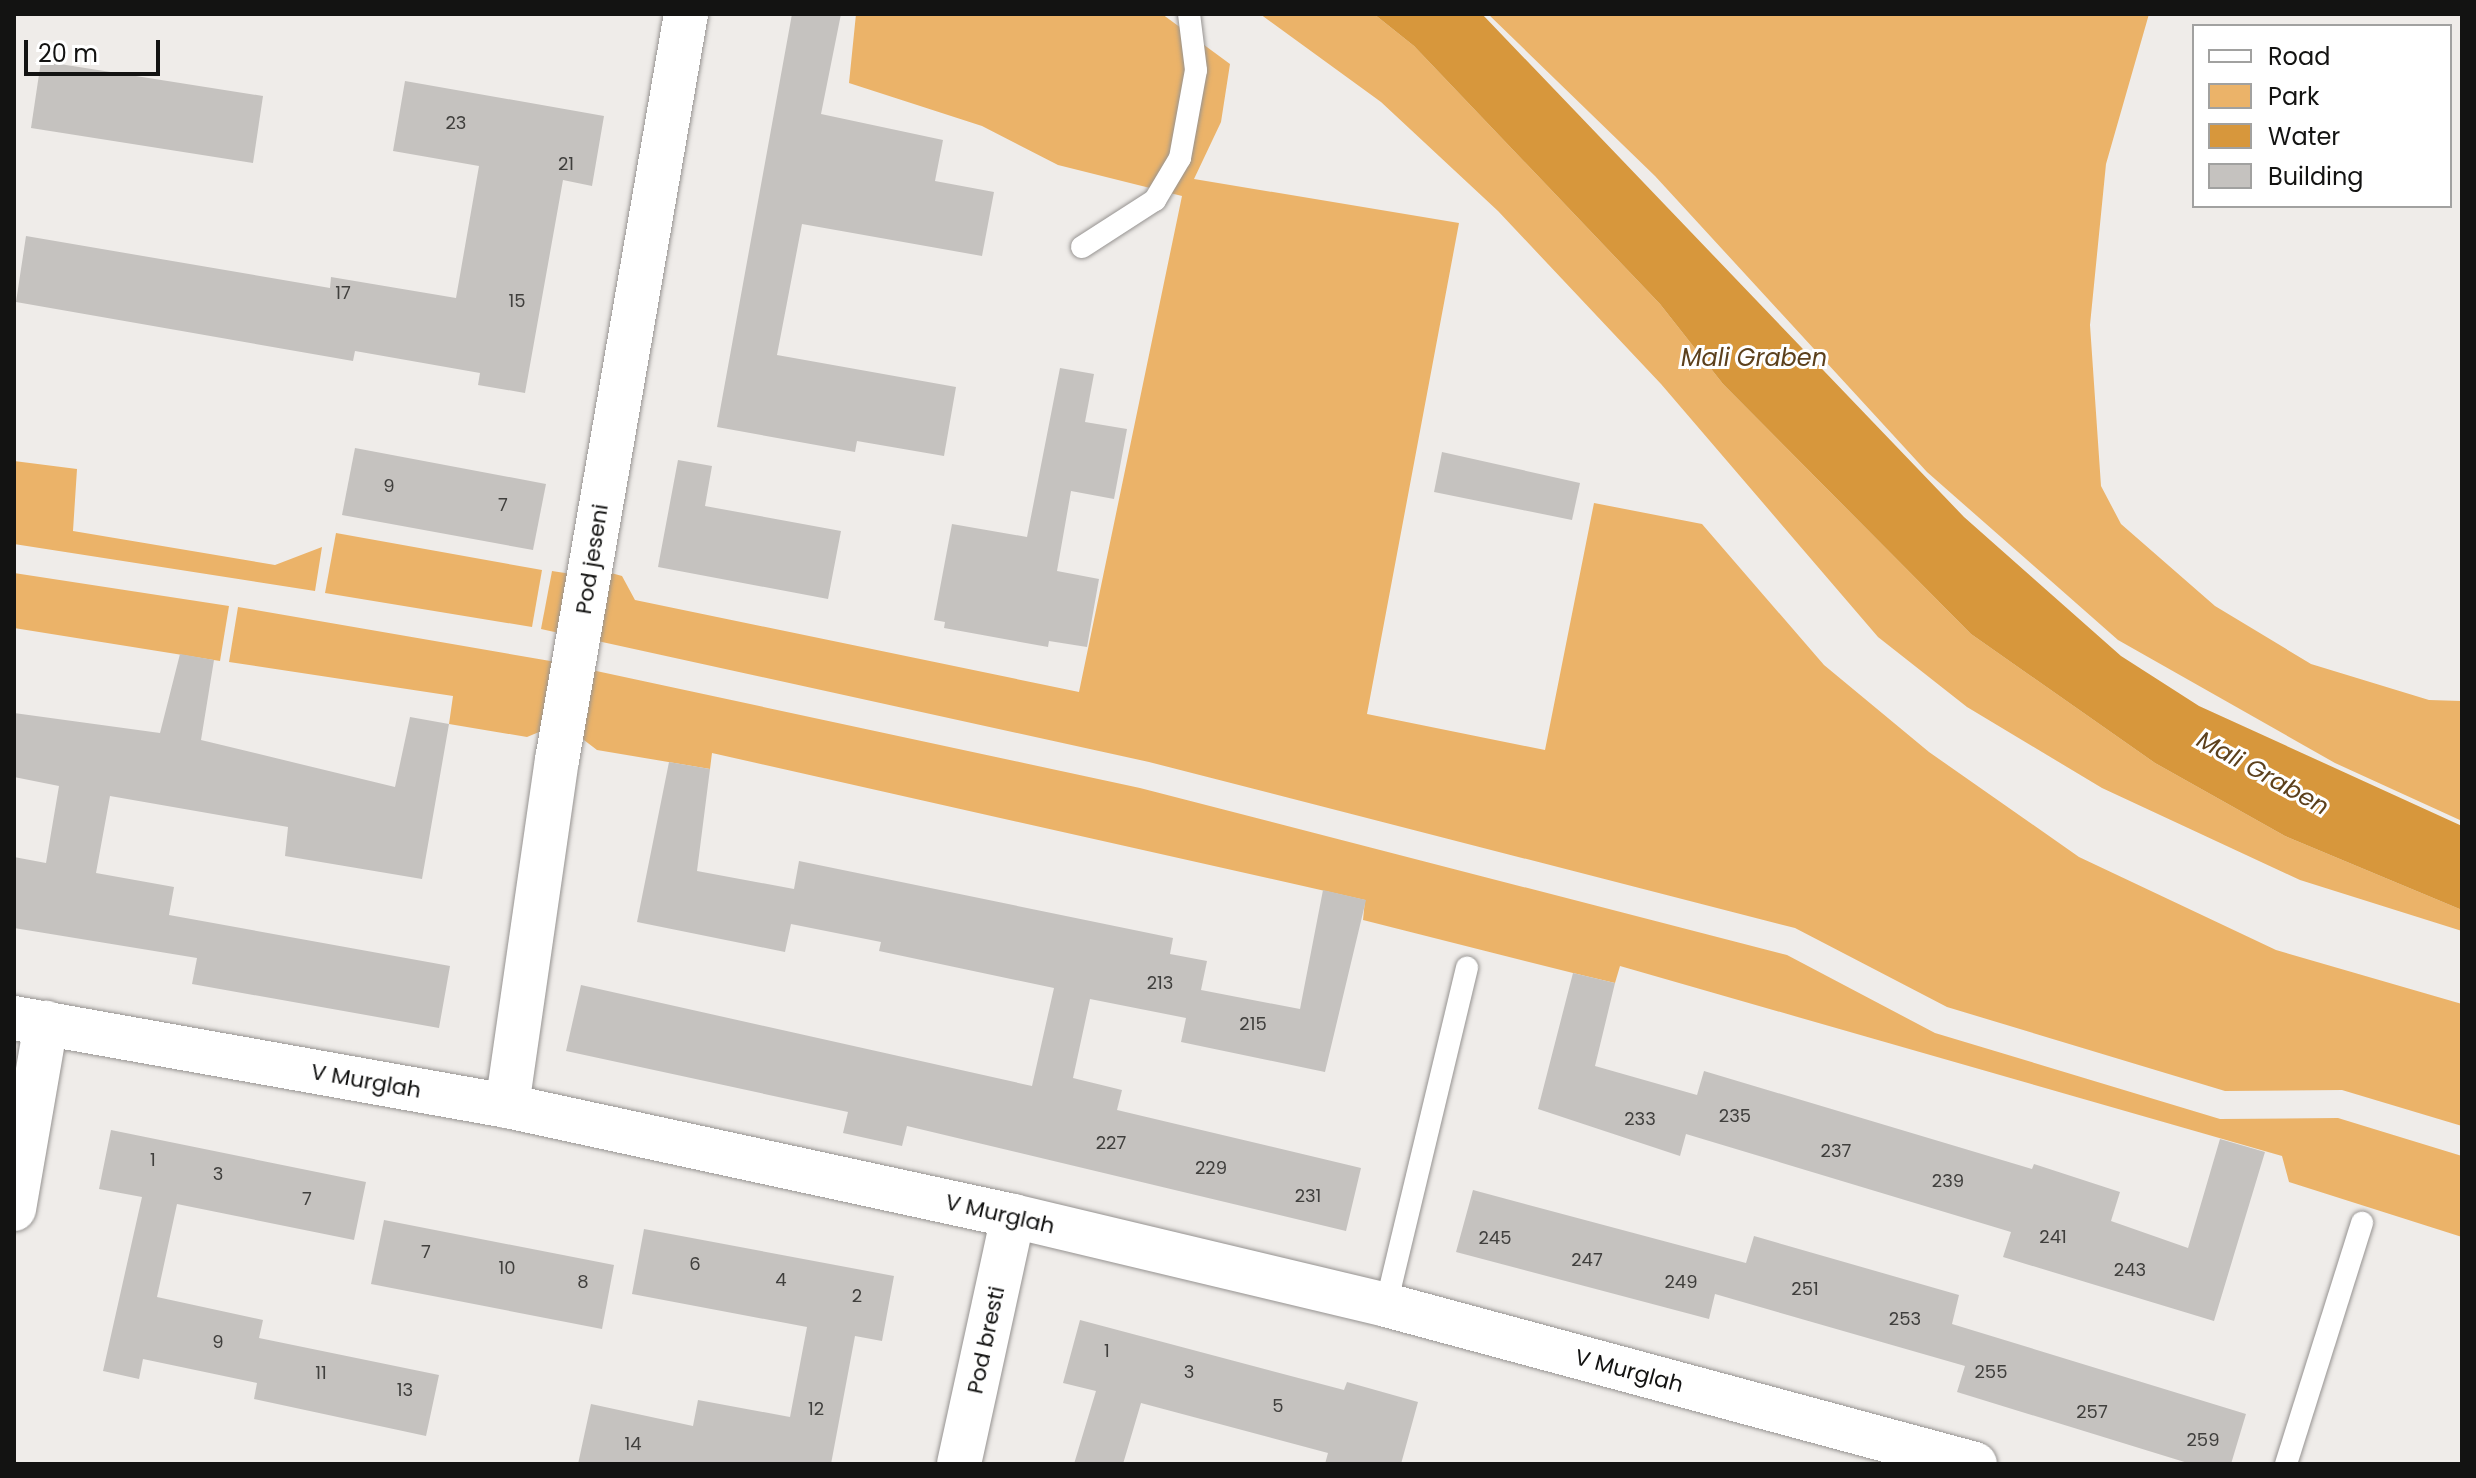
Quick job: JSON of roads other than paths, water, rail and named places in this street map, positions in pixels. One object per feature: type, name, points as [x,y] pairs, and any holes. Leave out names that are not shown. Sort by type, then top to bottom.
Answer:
[{"type":"street","name":"Pod jeseni","points":[[507,1106],[557,760],[686,14]]},
{"type":"street","name":"V Murglah","points":[[30,1021],[507,1106],[1013,1216],[1386,1305],[1973,1464]]},
{"type":"street","points":[[14,1209],[30,1021]]},
{"type":"street","name":"Pod bresti","points":[[959,1464],[1013,1216]]},
{"type":"lane","points":[[1082,247],[1155,200],[1180,158],[1195,83],[1189,14]]},
{"type":"lane","points":[[1386,1305],[1467,968]]},
{"type":"lane","points":[[2286,1464],[2362,1223]]},
{"type":"water","name":"Mali Graben","points":[[1374,14],[1482,14],[1964,517],[2121,656],[2199,706],[2462,826],[2462,910],[2285,836],[2155,763],[1971,634],[1723,384],[1660,304],[1414,46]]}]
